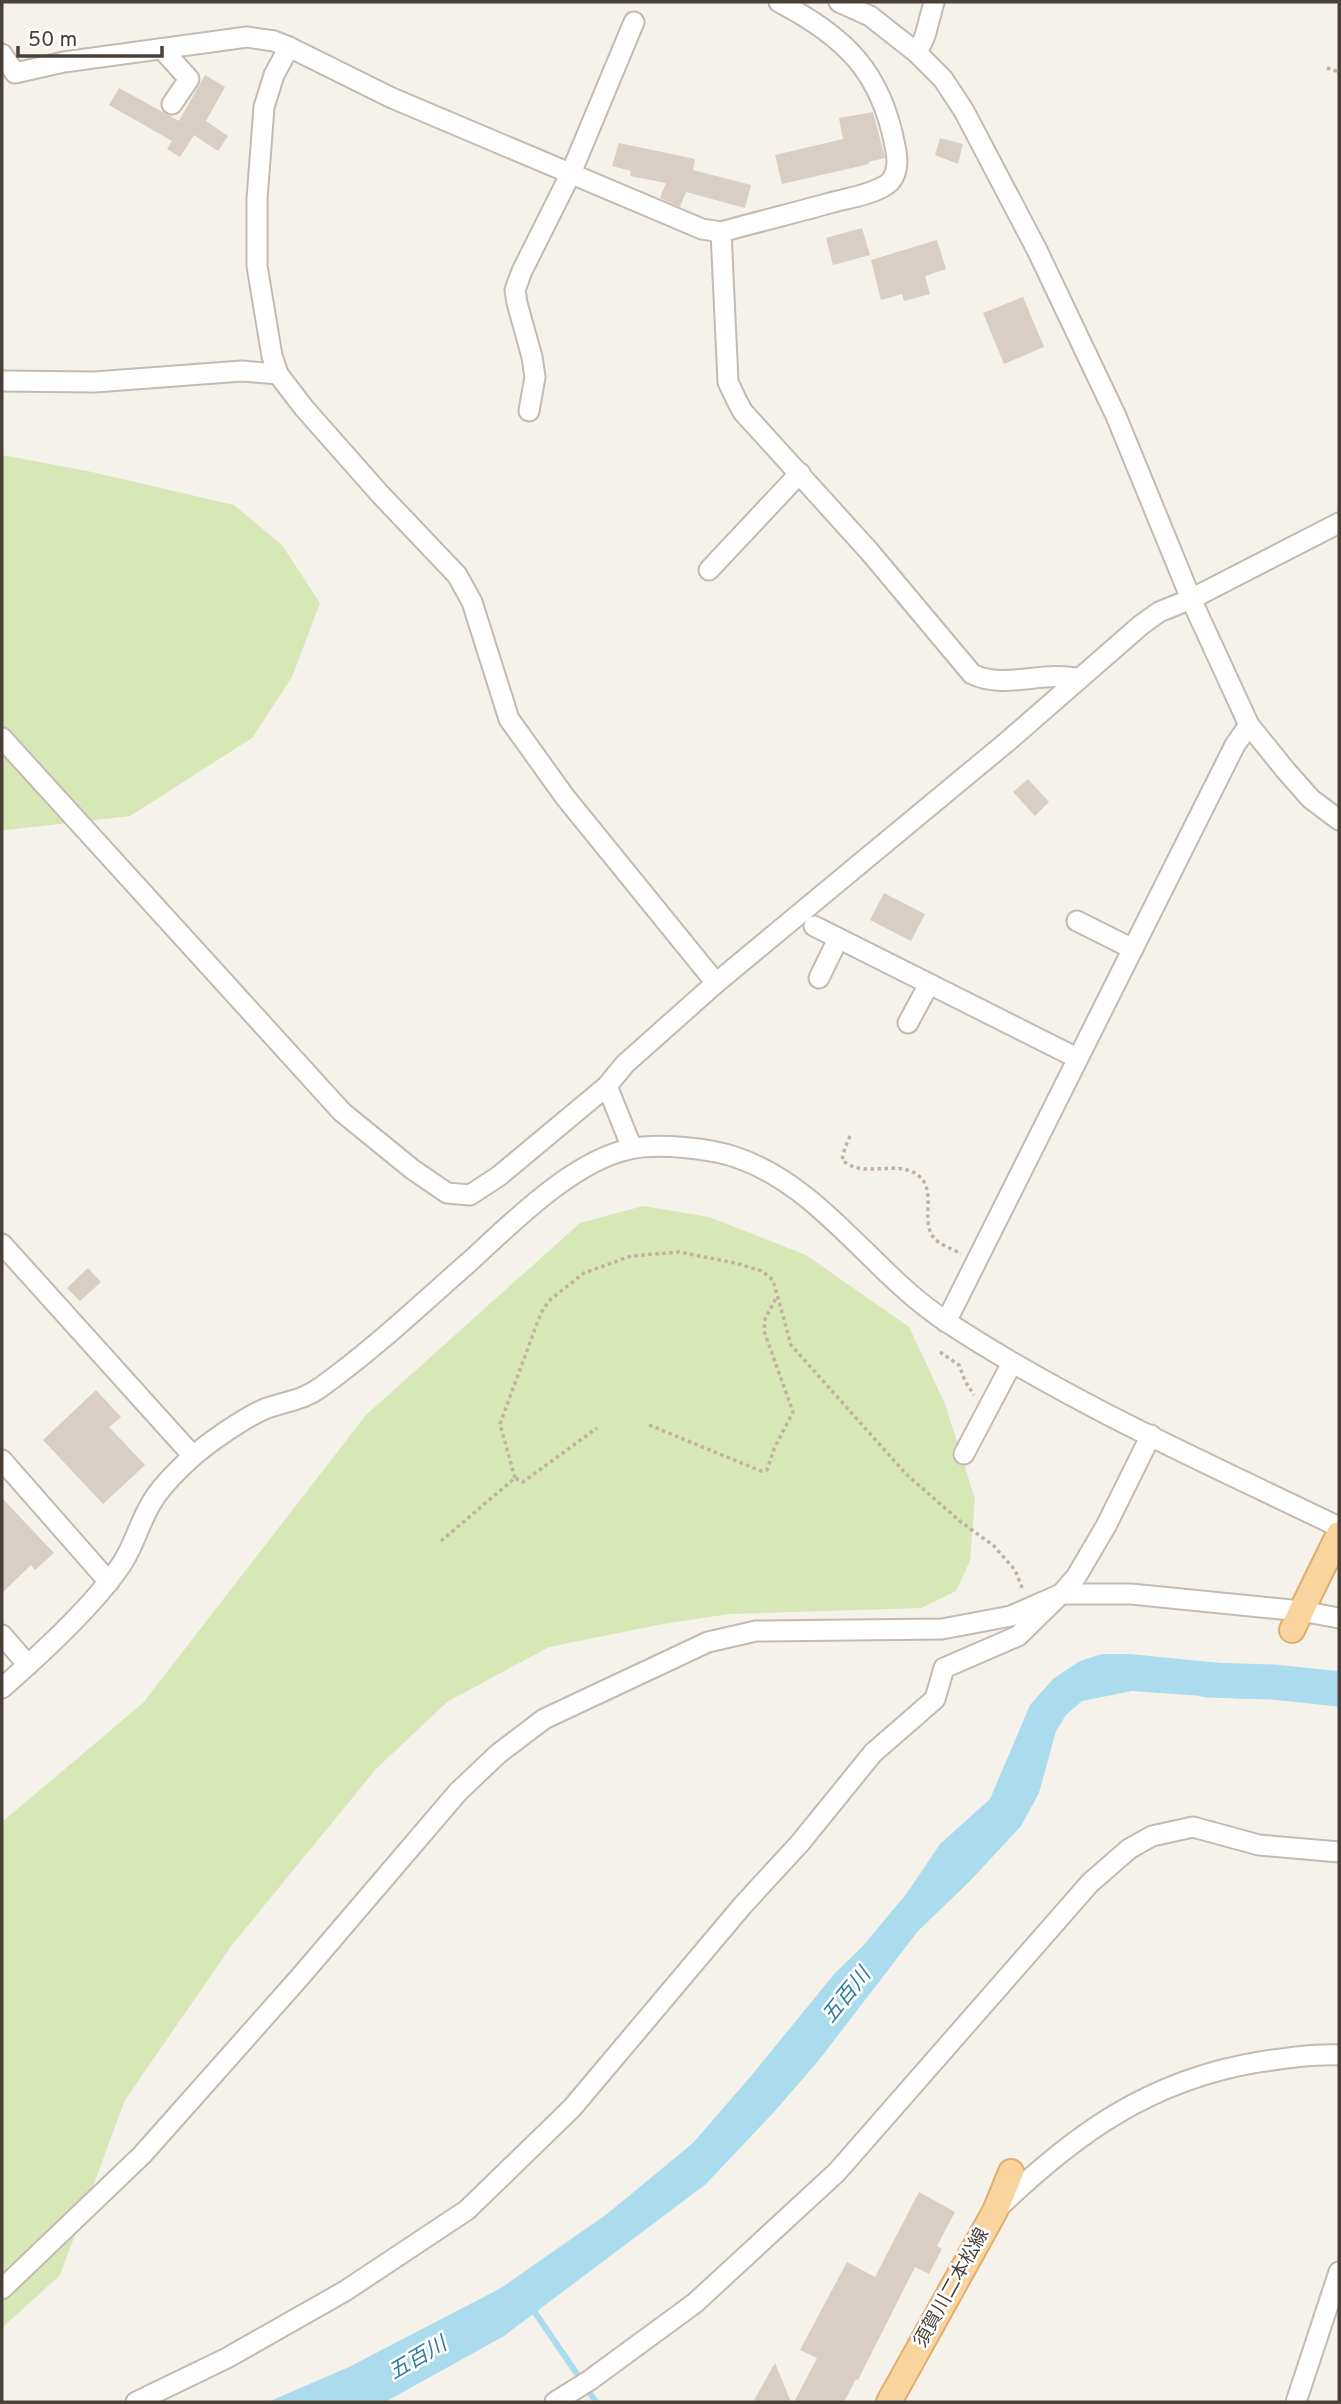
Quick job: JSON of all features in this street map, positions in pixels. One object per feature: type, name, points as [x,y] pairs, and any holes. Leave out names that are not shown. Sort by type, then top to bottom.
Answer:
[{"type":"main road","points":[[1297,1620],[1339,1534]]},
{"type":"main road","name":"須賀川二本松線","points":[[889,2402],[995,2211],[1011,2172]]},
{"type":"street","points":[[2,54],[9,78],[64,62],[247,37],[274,41],[392,98],[702,229],[721,232],[855,197],[888,185],[894,177],[896,148],[888,115],[871,76],[857,57],[839,41],[803,14],[779,2]]},
{"type":"street","points":[[839,2],[870,16],[917,53],[943,79],[964,111],[1037,250],[1116,416],[1191,599],[1249,725],[1311,799],[1339,820]]},
{"type":"street","points":[[917,53],[925,36],[934,2]]},
{"type":"street","points":[[529,411],[535,377],[515,290],[571,173],[634,22]]},
{"type":"street","points":[[289,47],[274,75],[264,107],[257,199],[257,266],[272,356],[278,374],[304,408],[380,494],[457,575],[472,602],[509,719],[565,797],[716,983]]},
{"type":"street","points":[[162,49],[189,79],[172,104]]},
{"type":"street","points":[[721,232],[728,382],[743,412],[869,551],[972,674],[993,681],[1065,675],[1079,679]]},
{"type":"street","points":[[2,381],[95,382],[242,372],[278,374]]},
{"type":"street","points":[[709,570],[800,473]]},
{"type":"street","points":[[2,738],[342,1112],[412,1169],[447,1193],[470,1195],[499,1175],[607,1086],[625,1065],[716,983],[998,749],[1141,625],[1159,612],[1191,599],[1339,523]]},
{"type":"street","points":[[946,1322],[1235,745],[1249,725]]},
{"type":"street","points":[[1077,921],[1133,948]]},
{"type":"street","points":[[814,926],[1077,1058]]},
{"type":"street","points":[[819,978],[838,939]]},
{"type":"street","points":[[908,1024],[929,984]]},
{"type":"street","points":[[607,1086],[632,1148]]},
{"type":"street","points":[[2,1688],[29,1665],[108,1582],[130,1550],[153,1499],[193,1456],[251,1415],[272,1406],[296,1402],[316,1392],[351,1365],[547,1192],[604,1158],[632,1148],[710,1150],[760,1167],[794,1188],[914,1299],[946,1322],[1012,1363],[1339,1527]]},
{"type":"street","points":[[2,1244],[193,1456]]},
{"type":"street","points":[[964,1454],[1012,1363]]},
{"type":"street","points":[[136,2402],[227,2358],[345,2291],[467,2210],[572,2108],[873,1754],[935,1699],[944,1668],[1018,1636],[1061,1594],[1076,1577],[1106,1526],[1151,1435]]},
{"type":"street","points":[[2,1460],[108,1582]]},
{"type":"street","points":[[2,2288],[142,2155],[300,1977],[458,1791],[544,1719],[708,1642],[756,1631],[942,1629],[1011,1615],[1061,1594],[1131,1594],[1297,1620],[1339,1618]]},
{"type":"street","points":[[2,1635],[29,1665]]},
{"type":"street","points":[[555,2402],[695,2304],[837,2172],[1081,1893],[1129,1849],[1152,1836],[1193,1828],[1258,1845],[1339,1852]]},
{"type":"street","points":[[995,2211],[1062,2150],[1138,2101],[1189,2079],[1229,2067],[1284,2058],[1339,2055]]},
{"type":"street","points":[[1296,2402],[1339,2272]]},
{"type":"path","points":[[1327,68],[1339,72]]},
{"type":"path","points":[[850,1136],[842,1160],[860,1170],[903,1170],[918,1175],[925,1182],[927,1189],[930,1231],[935,1240],[976,1262]]},
{"type":"path","points":[[514,1478],[500,1424],[543,1309],[551,1299],[584,1273],[631,1256],[679,1252],[735,1263],[762,1271],[773,1279],[791,1345],[906,1474],[961,1522],[994,1546],[1015,1570],[1030,1608]]},
{"type":"path","points":[[649,1425],[761,1471],[767,1470],[793,1412],[764,1331],[765,1319],[778,1296]]},
{"type":"path","points":[[940,1352],[959,1365],[971,1391],[988,1409]]},
{"type":"path","points":[[514,1478],[523,1482],[597,1428]]},
{"type":"path","points":[[441,1541],[514,1478]]},
{"type":"green space","points":[[2,455],[92,472],[234,505],[282,545],[320,603],[292,677],[252,738],[130,816],[2,829]]},
{"type":"green space","points":[[643,1206],[709,1217],[806,1255],[909,1327],[945,1404],[975,1499],[970,1561],[956,1591],[921,1608],[729,1614],[549,1647],[447,1702],[376,1769],[232,1945],[125,2100],[60,2275],[2,2328],[2,1822],[143,1703],[366,1415],[580,1223]]},
{"type":"water","points":[[1102,1654],[1130,1654],[1260,1667],[1245,1699],[1132,1691],[1082,1701],[1066,1715],[1056,1731],[1039,1793],[1021,1826],[970,1881],[918,1931],[819,2060],[774,2112],[706,2184],[504,2336],[385,2402],[268,2402],[349,2367],[501,2288],[607,2214],[693,2143],[835,1973],[863,1946],[907,1893],[940,1844],[990,1799],[1030,1705],[1053,1679],[1080,1661]]},
{"type":"building","points":[[205,75],[225,87],[206,121],[228,136],[218,151],[194,135],[180,157],[167,149],[172,141],[109,105],[119,88],[179,121]]},
{"type":"building","points":[[873,112],[885,158],[782,184],[775,155],[843,139],[839,118]]},
{"type":"building","points":[[940,138],[963,144],[958,164],[935,155]]},
{"type":"building","points":[[619,143],[695,159],[693,170],[751,185],[745,208],[686,192],[680,207],[660,198],[666,183],[630,176],[631,171],[612,166]]},
{"type":"building","points":[[862,228],[870,255],[833,265],[826,238]]},
{"type":"building","points":[[937,240],[946,269],[925,276],[930,294],[904,301],[902,294],[881,300],[871,260]]},
{"type":"building","points":[[1023,297],[1044,347],[1004,364],[983,313]]},
{"type":"building","points":[[1028,779],[1049,802],[1035,816],[1013,792]]},
{"type":"building","points":[[884,893],[925,914],[911,941],[870,920]]},
{"type":"building","points":[[88,1268],[101,1282],[80,1301],[67,1288]]},
{"type":"building","points":[[96,1390],[121,1417],[109,1427],[145,1465],[103,1504],[43,1440]]},
{"type":"building","points":[[2,1498],[54,1553],[35,1570],[31,1565],[2,1593]]},
{"type":"building","points":[[919,2192],[955,2212],[937,2246],[942,2249],[929,2274],[915,2267],[858,2380],[856,2379],[844,2402],[794,2402],[817,2358],[800,2350],[847,2262],[875,2277]]},
{"type":"building","points":[[775,2363],[791,2402],[753,2402]]},
{"type":"waterway","name":"五百川","points":[[1207,1680],[1274,1682],[1339,1689]]},
{"type":"waterway","points":[[532,2308],[596,2402]]}]
